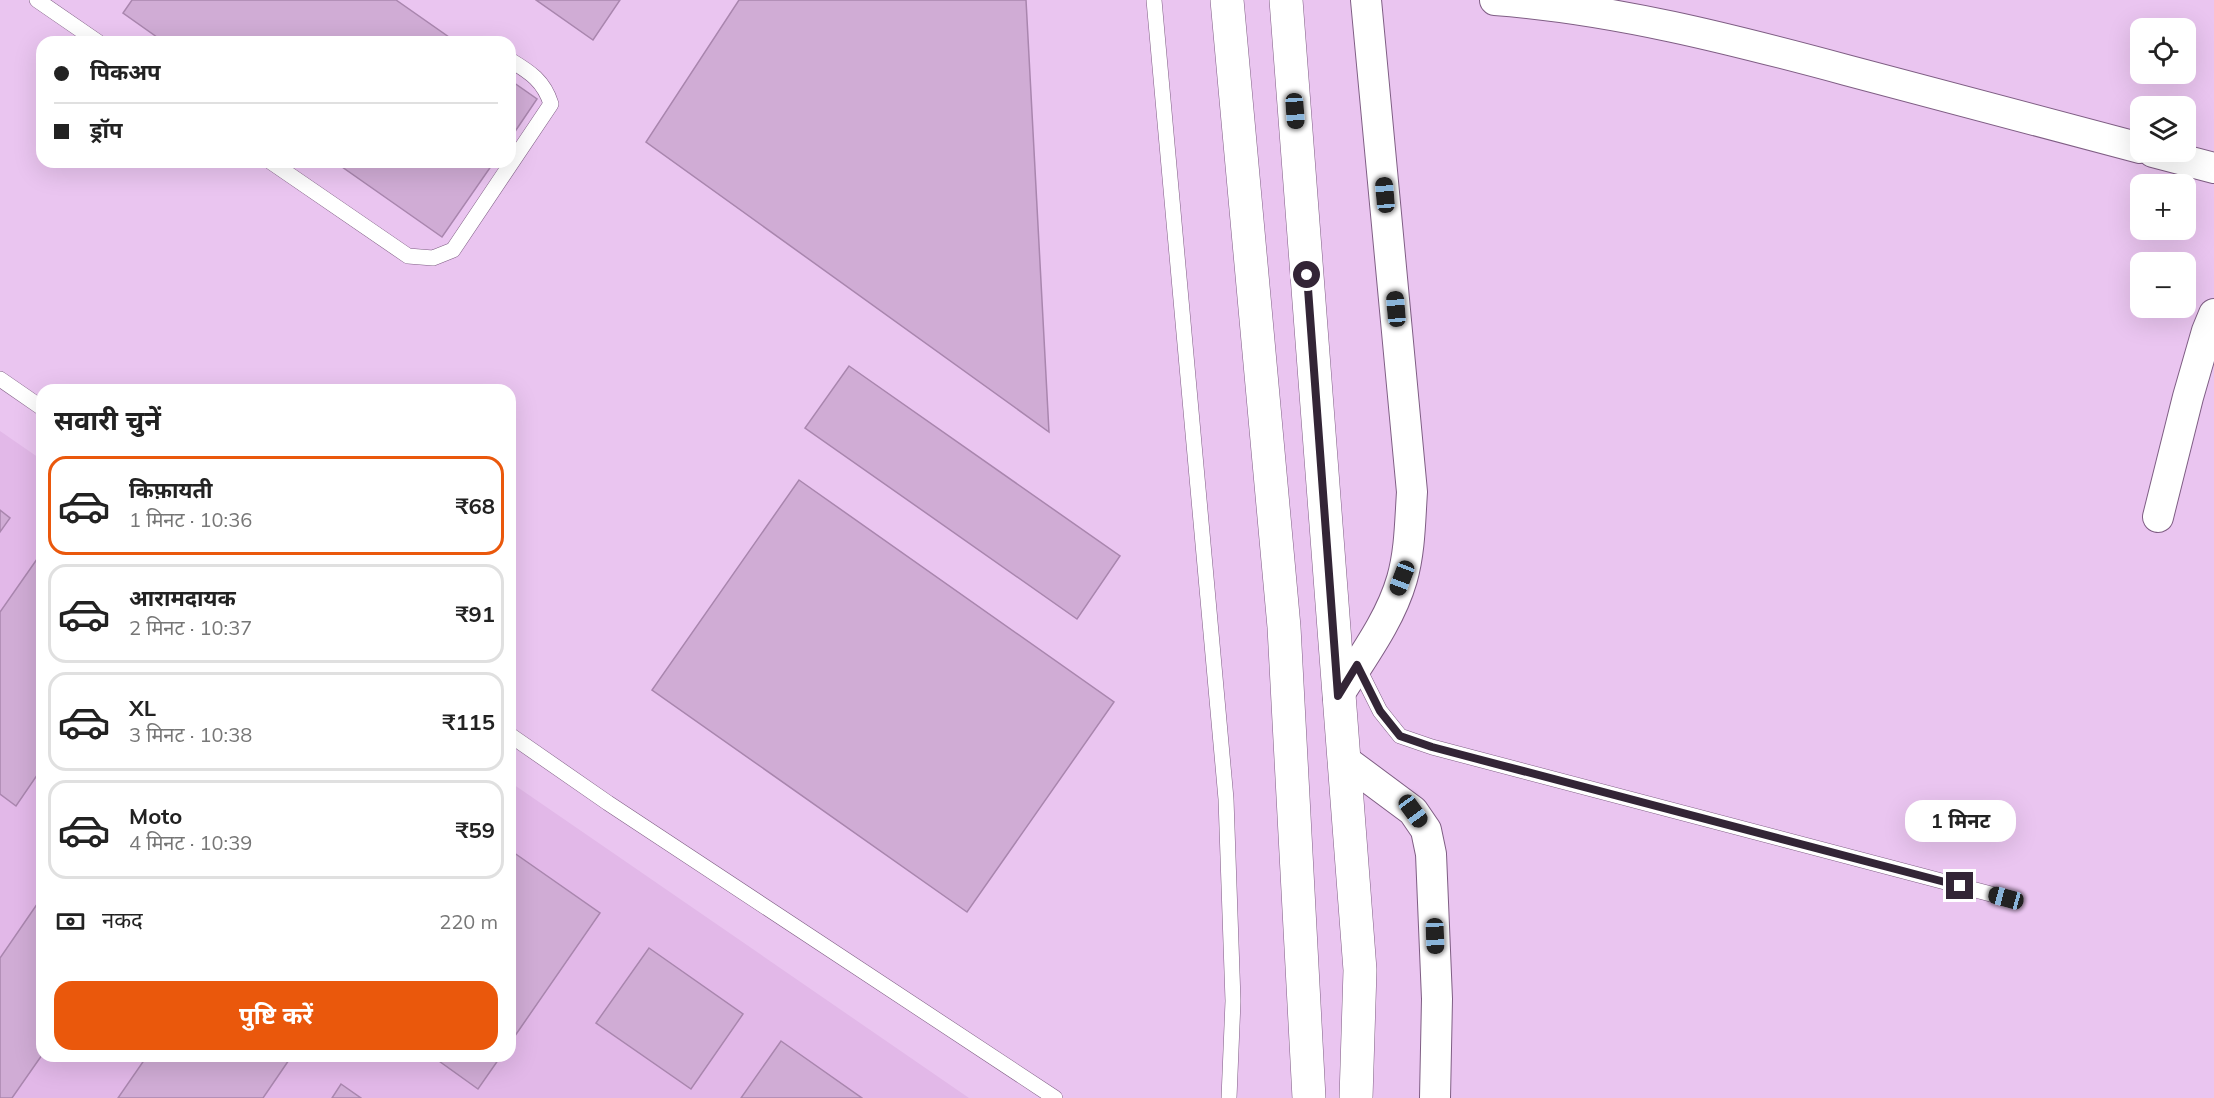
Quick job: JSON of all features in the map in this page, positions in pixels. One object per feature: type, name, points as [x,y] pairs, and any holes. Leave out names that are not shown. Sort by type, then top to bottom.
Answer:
[{"type":"street","points":[[1227,0],[1284,627],[1309,1098]]},
{"type":"street","points":[[1286,0],[1360,970],[1356,1098]]},
{"type":"street","points":[[1338,696],[1390,612],[1402,578],[1409,538],[1412,492],[1366,0]]},
{"type":"street","points":[[1495,0],[1630,18],[1743,43],[2130,145]]},
{"type":"street","points":[[2191,162],[2214,168]]},
{"type":"street","points":[[2158,517],[2207,331],[2214,314]]},
{"type":"street","points":[[1343,759],[1413,811],[1426,830],[1431,854],[1437,999],[1435,1098]]},
{"type":"lane","points":[[37,0],[89,36]]},
{"type":"lane","points":[[1154,0],[1226,799],[1233,1001],[1229,1098]]},
{"type":"lane","points":[[516,64],[535,76],[547,91],[551,104],[516,156]]},
{"type":"lane","points":[[280,168],[408,256],[433,258],[453,250],[508,168]]},
{"type":"lane","points":[[0,379],[36,404]]},
{"type":"lane","points":[[1357,665],[1380,711],[1400,736],[1432,747],[2006,898]]},
{"type":"lane","points":[[516,739],[618,810],[1056,1098]]},
{"type":"shaded area","points":[[0,431],[36,456],[36,1062],[516,1062],[516,786],[969,1098],[0,1098]]},
{"type":"building","points":[[132,0],[396,0],[447,36],[156,36],[123,13]]},
{"type":"building","points":[[536,0],[620,0],[593,40]]},
{"type":"building","points":[[739,0],[1026,0],[1049,432],[646,142]]},
{"type":"building","points":[[516,84],[537,99],[516,130]]},
{"type":"building","points":[[344,168],[490,168],[442,237]]},
{"type":"building","points":[[849,366],[1120,556],[1077,619],[805,428]]},
{"type":"building","points":[[799,480],[1114,702],[967,912],[652,690]]},
{"type":"building","points":[[0,510],[10,518],[0,532]]},
{"type":"building","points":[[36,561],[36,777],[16,806],[0,794],[0,612]]},
{"type":"building","points":[[516,854],[600,913],[516,1034]]},
{"type":"building","points":[[36,906],[37,1062],[12,1098],[0,1098],[0,958]]},
{"type":"building","points":[[649,948],[743,1014],[691,1089],[596,1023]]},
{"type":"building","points":[[781,1041],[862,1098],[741,1098]]},
{"type":"building","points":[[143,1062],[288,1062],[263,1098],[118,1098]]},
{"type":"building","points":[[440,1062],[497,1062],[478,1089]]},
{"type":"building","points":[[341,1084],[361,1098],[332,1098]]},
{"type":"route","points":[[1307,275],[1338,696],[1357,665],[1380,711],[1400,736],[1432,747],[1960,886]]}]
